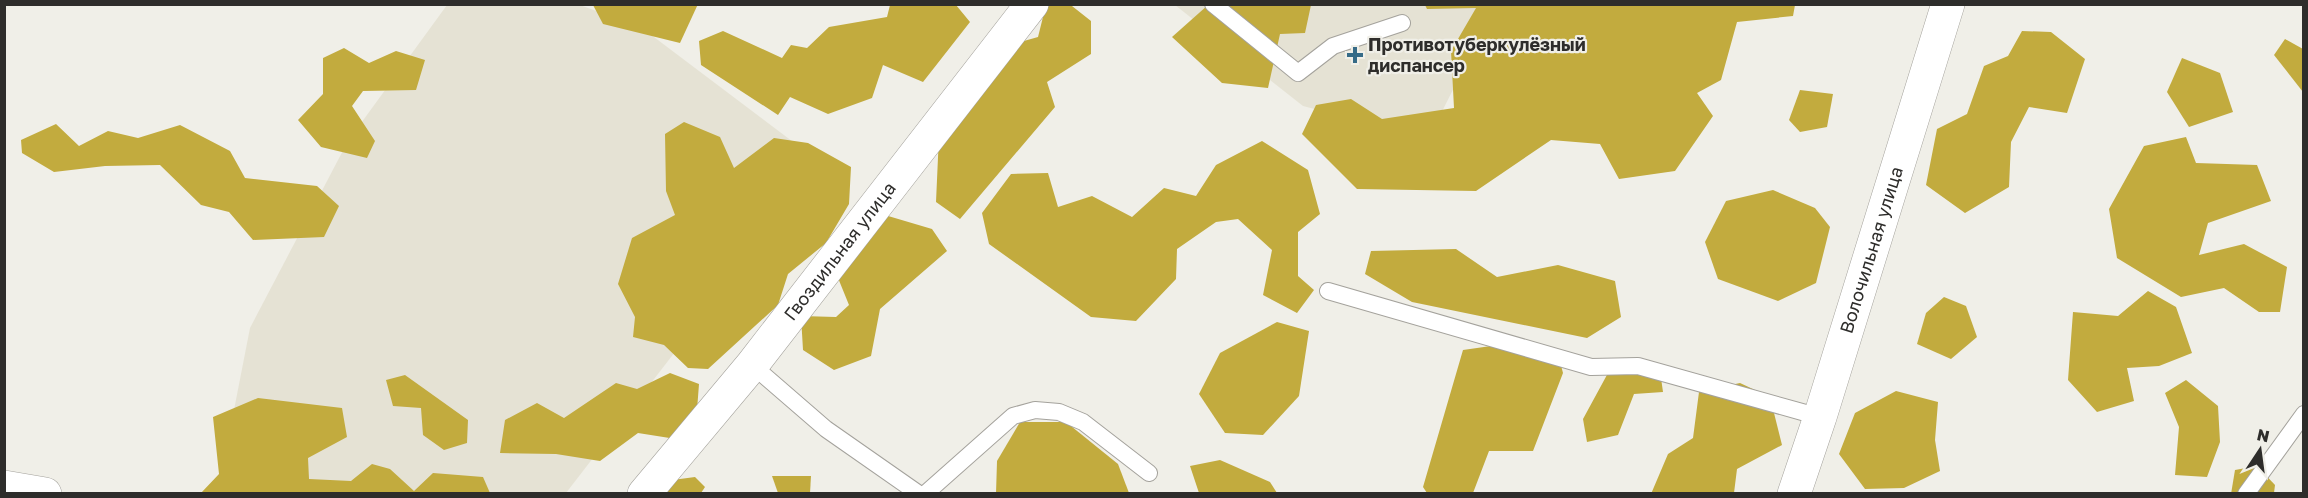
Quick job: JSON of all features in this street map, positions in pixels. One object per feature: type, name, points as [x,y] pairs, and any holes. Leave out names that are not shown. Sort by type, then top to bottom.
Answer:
[{"type":"street","name":"Гвоздильная улица","points":[[644,494],[752,365],[1032,4]]},
{"type":"street","name":"Волочильная улица","points":[[1794,494],[1948,4]]},
{"type":"street","points":[[4,487],[45,494]]},
{"type":"lane","points":[[1213,4],[1298,73],[1333,46],[1402,23]]},
{"type":"lane","points":[[1328,291],[1592,367],[1638,366],[1820,417]]},
{"type":"lane","points":[[752,365],[826,429],[920,494]]},
{"type":"lane","points":[[925,494],[1013,416],[1035,410],[1059,412],[1083,422],[1149,473]]},
{"type":"lane","points":[[2246,494],[2304,414]]},
{"type":"shaded area","points":[[698,4],[680,43],[603,24],[593,5]]},
{"type":"shaded area","points":[[447,5],[580,5],[642,28],[821,163],[566,493],[228,494],[225,456],[250,328],[348,141]]},
{"type":"shaded area","points":[[890,5],[956,5],[970,22],[923,82],[883,65],[872,98],[828,114],[790,97],[778,115],[701,65],[699,41],[723,31],[782,58],[791,45],[807,48],[829,27],[887,17]]},
{"type":"shaded area","points":[[1046,5],[1072,6],[1091,21],[1091,54],[1047,82],[1055,107],[960,219],[936,202],[939,135],[1010,45],[1038,37]]},
{"type":"shaded area","name":"Противотуберкулёзный диспансер","points":[[1175,5],[1496,5],[1428,139],[1303,106]]},
{"type":"shaded area","points":[[1208,5],[1311,5],[1305,33],[1280,34],[1268,88],[1222,83],[1172,37]]},
{"type":"shaded area","points":[[1425,5],[1795,5],[1793,16],[1737,22],[1721,80],[1697,93],[1713,116],[1675,171],[1619,179],[1600,144],[1551,140],[1476,191],[1357,189],[1302,134],[1316,105],[1351,99],[1382,119],[1454,108],[1451,51],[1476,8],[1427,9]]},
{"type":"shaded area","points":[[2022,31],[2051,32],[2085,59],[2067,113],[2029,107],[2011,142],[2009,187],[1965,213],[1926,185],[1937,129],[1967,114],[1984,66],[2008,56]]},
{"type":"shaded area","points":[[2285,39],[2303,49],[2303,92],[2274,55]]},
{"type":"shaded area","points":[[344,48],[369,63],[396,51],[425,60],[416,90],[363,91],[352,106],[375,141],[367,158],[321,147],[298,120],[323,94],[323,58]]},
{"type":"shaded area","points":[[2182,58],[2220,73],[2233,112],[2189,127],[2167,92]]},
{"type":"shaded area","points":[[1800,90],[1833,94],[1827,127],[1800,132],[1789,120]]},
{"type":"shaded area","points":[[684,122],[720,137],[734,168],[774,138],[808,143],[851,167],[849,204],[826,243],[788,274],[778,305],[708,369],[688,368],[664,345],[633,337],[635,317],[618,284],[632,238],[675,215],[666,191],[665,134]]},
{"type":"shaded area","points":[[56,124],[79,146],[108,131],[138,138],[180,125],[230,151],[245,178],[317,186],[339,206],[324,237],[253,240],[229,212],[201,205],[160,165],[105,166],[54,172],[22,153],[21,140]]},
{"type":"shaded area","points":[[2186,137],[2196,163],[2257,165],[2271,201],[2208,223],[2199,255],[2244,244],[2287,267],[2280,312],[2259,312],[2224,288],[2181,297],[2117,258],[2109,209],[2144,146]]},
{"type":"shaded area","points":[[1262,141],[1308,170],[1320,214],[1298,232],[1298,276],[1314,290],[1297,313],[1263,295],[1272,250],[1238,219],[1216,222],[1177,249],[1176,279],[1136,321],[1091,317],[989,244],[982,213],[1011,174],[1048,173],[1058,207],[1092,196],[1132,217],[1164,188],[1196,196],[1216,165]]},
{"type":"shaded area","points":[[1773,190],[1815,208],[1830,227],[1816,283],[1778,301],[1718,279],[1705,242],[1726,201]]},
{"type":"shaded area","points":[[878,213],[932,229],[947,251],[880,309],[871,356],[834,370],[803,350],[801,316],[836,317],[849,305],[836,273]]},
{"type":"shaded area","points":[[1456,249],[1497,277],[1558,265],[1615,281],[1621,317],[1587,338],[1412,302],[1365,274],[1371,251]]},
{"type":"shaded area","points":[[2148,291],[2176,307],[2192,353],[2159,366],[2127,368],[2134,401],[2097,412],[2068,380],[2073,312],[2118,316]]},
{"type":"shaded area","points":[[1944,297],[1966,306],[1977,337],[1951,359],[1917,344],[1926,313]]},
{"type":"shaded area","points":[[1277,322],[1309,331],[1299,396],[1263,435],[1225,433],[1199,394],[1220,353]]},
{"type":"shaded area","points":[[1526,341],[1557,350],[1563,373],[1533,451],[1489,451],[1473,493],[1427,493],[1423,487],[1463,350]]},
{"type":"shaded area","points":[[1659,364],[1663,392],[1634,394],[1618,435],[1587,442],[1583,419],[1608,373]]},
{"type":"shaded area","points":[[670,373],[699,384],[696,423],[676,439],[638,433],[600,461],[556,454],[500,453],[505,420],[537,403],[564,418],[616,383],[637,389]]},
{"type":"shaded area","points":[[405,375],[468,420],[467,443],[444,450],[423,435],[421,408],[393,406],[386,380]]},
{"type":"shaded area","points":[[2186,380],[2218,406],[2220,442],[2207,477],[2175,475],[2179,427],[2165,393]]},
{"type":"shaded area","points":[[1740,383],[1770,397],[1782,445],[1737,469],[1734,493],[1651,494],[1668,454],[1693,438],[1699,392]]},
{"type":"shaded area","points":[[1896,391],[1938,402],[1935,440],[1940,471],[1904,488],[1865,489],[1839,454],[1855,413]]},
{"type":"shaded area","points":[[258,398],[342,408],[347,437],[308,458],[309,479],[351,481],[372,464],[390,469],[414,491],[433,473],[483,477],[490,493],[201,493],[219,474],[213,417]]},
{"type":"shaded area","points":[[1020,422],[1066,422],[1118,464],[1129,493],[996,494],[997,461]]},
{"type":"shaded area","points":[[1220,460],[1270,482],[1277,493],[1199,493],[1190,466]]},
{"type":"shaded area","points":[[2257,466],[2275,485],[2274,493],[2231,494],[2235,470]]},
{"type":"shaded area","points":[[772,476],[811,476],[810,493],[778,493]]},
{"type":"shaded area","points":[[695,477],[705,487],[701,493],[657,494],[665,481]]},
{"type":"place","name":"Противотуберкулёзный диспансер","points":[[1355,55]]}]
